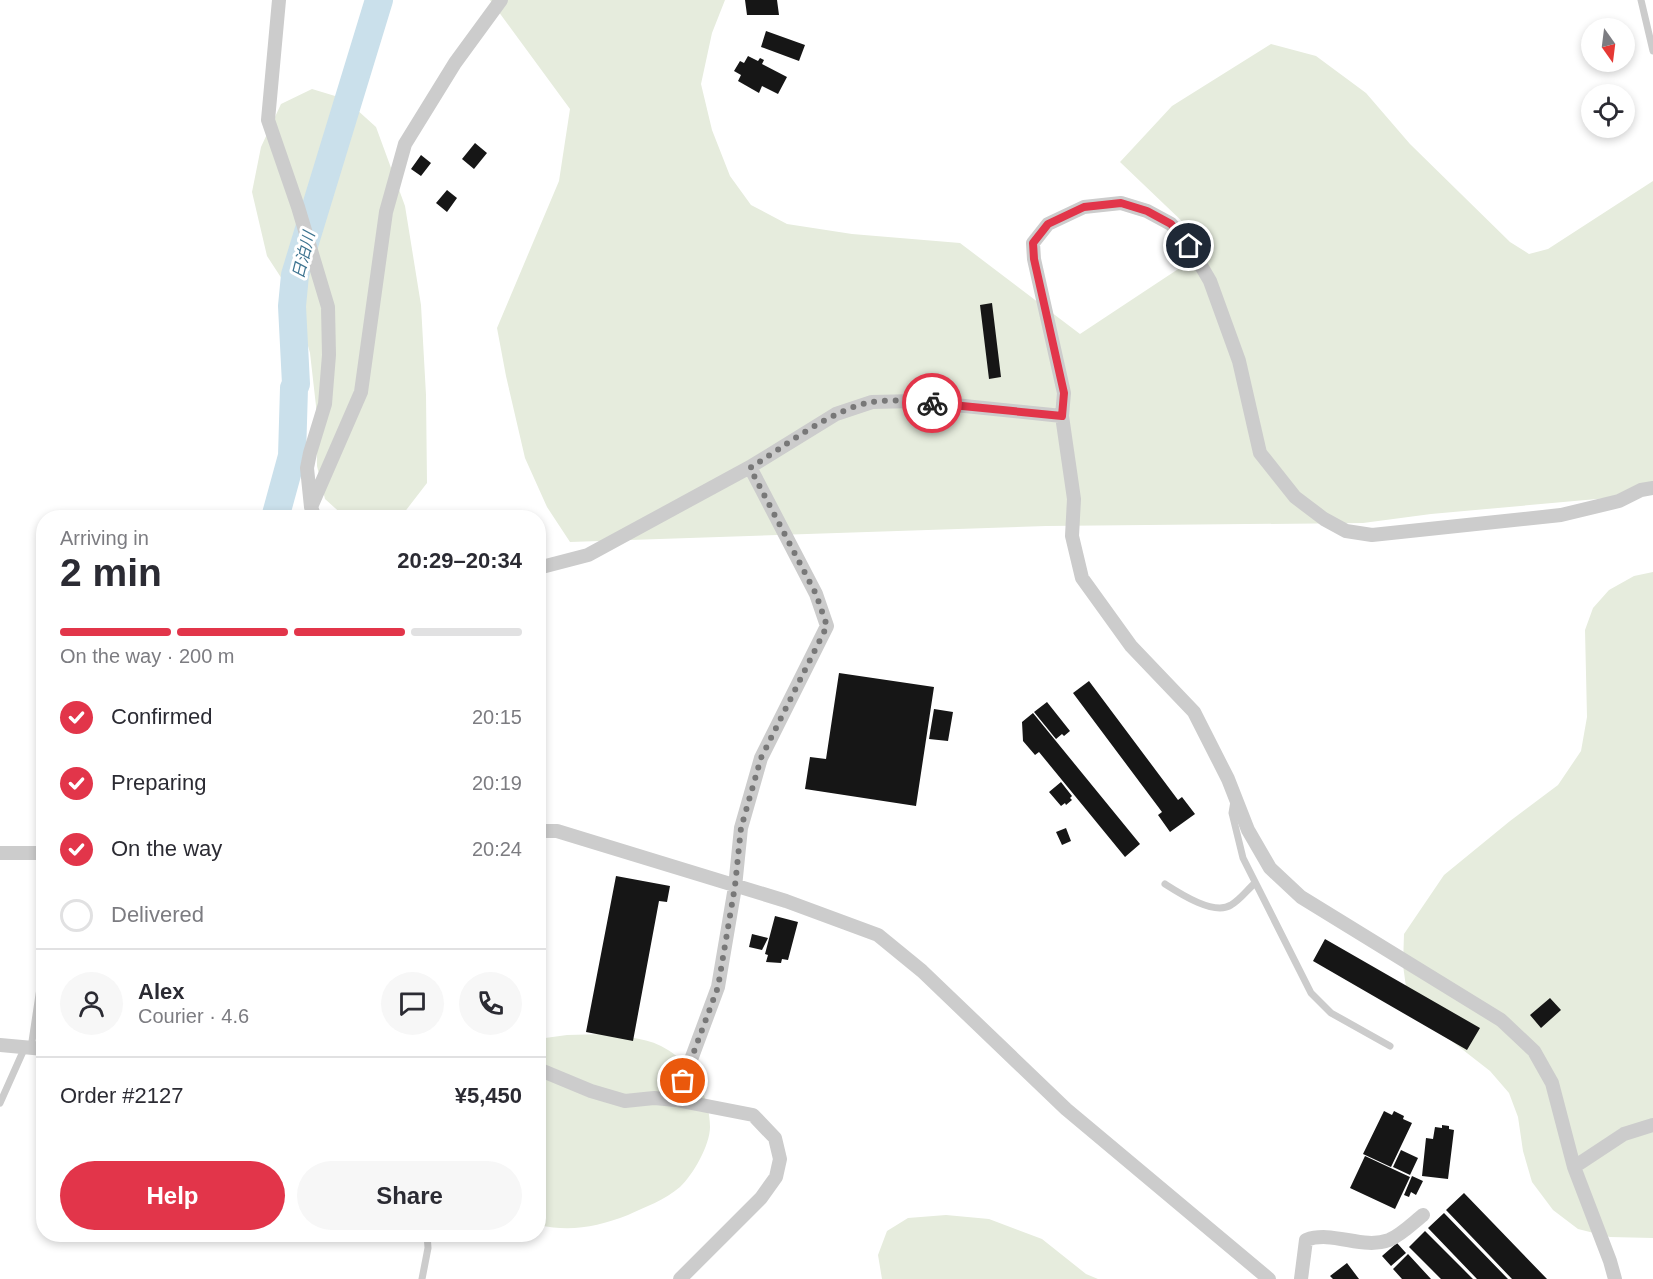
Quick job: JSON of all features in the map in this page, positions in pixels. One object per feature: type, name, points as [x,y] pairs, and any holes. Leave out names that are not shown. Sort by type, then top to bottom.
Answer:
[{"type":"street","points":[[279,0],[268,120],[298,207],[328,307],[329,356],[325,404],[310,453],[308,468],[313,510]]},
{"type":"street","points":[[314,510],[361,392],[386,212],[405,144],[455,63],[501,0]]},
{"type":"street","points":[[1615,1279],[1574,1167],[1552,1083],[1534,1051],[1501,1020],[1301,897],[1270,868],[1248,830],[1235,795],[1194,712],[1131,646],[1082,578],[1072,536],[1074,499],[1062,416],[1064,393],[1034,259],[1033,243],[1048,224],[1084,207],[1121,203],[1147,211],[1171,224],[1189,246],[1210,281],[1239,361],[1260,453],[1295,497],[1324,519],[1346,531],[1371,535],[1562,515],[1619,501],[1641,490],[1653,488]]},
{"type":"street","points":[[546,566],[588,555],[750,468],[836,414],[872,402],[916,401],[1062,416]]},
{"type":"street","points":[[676,1100],[718,987],[735,886],[741,828],[761,758],[827,626],[816,594],[750,468]]},
{"type":"street","points":[[546,831],[557,831],[786,901],[878,935],[922,971],[1066,1109],[1269,1279]]},
{"type":"street","points":[[0,853],[36,853]]},
{"type":"street","points":[[0,1045],[33,1048]]},
{"type":"street","points":[[546,1072],[591,1091],[625,1101],[654,1098],[676,1100],[753,1114],[775,1138],[780,1159],[776,1177],[761,1198],[680,1279]]},
{"type":"street","points":[[1574,1167],[1624,1134],[1653,1125]]},
{"type":"street","points":[[1301,1279],[1306,1240],[1317,1236],[1374,1243],[1390,1239],[1423,1215]]},
{"type":"lane","points":[[1641,0],[1653,51]]},
{"type":"lane","points":[[1235,795],[1232,813],[1243,858],[1311,993],[1339,1018],[1390,1046]]},
{"type":"lane","points":[[1165,884],[1188,899],[1218,908],[1229,907],[1255,883]]},
{"type":"lane","points":[[0,1102],[33,1048],[36,1022]]},
{"type":"lane","points":[[422,1279],[428,1242]]},
{"type":"green space","points":[[490,0],[725,0],[712,33],[701,84],[712,130],[730,176],[751,205],[787,224],[852,234],[960,243],[1080,334],[1210,248],[1120,162],[1172,106],[1271,44],[1316,56],[1366,93],[1410,144],[1510,242],[1529,254],[1548,249],[1653,181],[1653,494],[1431,514],[1363,523],[1046,526],[570,542],[547,507],[525,458],[497,328],[559,181],[570,109]]},
{"type":"green space","points":[[312,89],[345,99],[376,127],[405,206],[421,305],[426,395],[427,483],[406,510],[337,510],[325,499],[317,466],[316,406],[310,353],[295,299],[267,256],[252,192],[261,147],[281,104]]},
{"type":"green space","points":[[1653,572],[1653,1238],[1610,1237],[1578,1229],[1553,1210],[1532,1182],[1523,1151],[1518,1117],[1509,1093],[1490,1071],[1449,1039],[1406,987],[1403,965],[1404,934],[1444,875],[1558,785],[1581,751],[1587,717],[1585,630],[1593,608],[1609,590],[1634,576]]},
{"type":"green space","points":[[606,1034],[654,1043],[668,1050],[685,1064],[698,1083],[707,1104],[710,1127],[700,1159],[685,1182],[674,1192],[628,1215],[605,1223],[573,1228],[546,1226],[546,1038]]},
{"type":"green space","points":[[946,1215],[989,1219],[1042,1239],[1086,1274],[1098,1279],[882,1279],[878,1255],[887,1231],[908,1218]]},
{"type":"building","points":[[745,0],[777,0],[779,15],[747,15]]},
{"type":"building","points":[[766,31],[805,45],[799,61],[761,47]]},
{"type":"building","points":[[748,56],[758,61],[760,58],[764,60],[762,64],[787,77],[778,94],[762,86],[759,93],[738,81],[741,75],[734,71],[740,61],[744,63]]},
{"type":"building","points":[[475,143],[487,153],[474,169],[462,159]]},
{"type":"building","points":[[421,155],[431,163],[421,176],[411,169]]},
{"type":"building","points":[[447,190],[457,198],[447,212],[436,203]]},
{"type":"building","points":[[992,303],[1001,377],[989,379],[980,305]]},
{"type":"building","points":[[839,673],[934,687],[916,806],[805,789],[810,757],[826,759]]},
{"type":"building","points":[[1089,681],[1178,800],[1182,797],[1195,814],[1170,832],[1158,815],[1162,812],[1073,693]]},
{"type":"building","points":[[1047,702],[1070,731],[1056,739],[1034,712]]},
{"type":"building","points":[[934,709],[953,712],[948,741],[929,739]]},
{"type":"building","points":[[1033,713],[1140,844],[1125,857],[1039,752],[1035,755],[1023,741],[1022,722]]},
{"type":"building","points":[[1061,782],[1072,796],[1070,798],[1072,800],[1061,806],[1049,792]]},
{"type":"building","points":[[1066,828],[1071,841],[1062,845],[1056,832]]},
{"type":"building","points":[[616,876],[670,886],[667,902],[659,901],[633,1041],[586,1032]]},
{"type":"building","points":[[775,916],[798,922],[788,960],[782,959],[781,963],[766,962],[768,955],[765,954]]},
{"type":"building","points":[[752,934],[768,938],[762,950],[749,947]]},
{"type":"building","points":[[1325,939],[1480,1028],[1467,1050],[1313,961]]},
{"type":"building","points":[[1550,998],[1561,1010],[1541,1028],[1530,1015]]},
{"type":"building","points":[[1384,1111],[1392,1115],[1394,1111],[1412,1123],[1391,1167],[1363,1154]]},
{"type":"building","points":[[1442,1125],[1454,1130],[1448,1179],[1422,1176],[1426,1138],[1433,1139],[1435,1127],[1442,1128]]},
{"type":"building","points":[[1401,1150],[1418,1158],[1410,1175],[1393,1167]]},
{"type":"building","points":[[1365,1156],[1410,1177],[1395,1209],[1350,1188]]},
{"type":"building","points":[[1412,1176],[1423,1181],[1416,1195],[1411,1192],[1409,1197],[1404,1195]]},
{"type":"building","points":[[1464,1193],[1547,1279],[1512,1279],[1446,1210]]},
{"type":"building","points":[[1444,1213],[1508,1279],[1477,1279],[1428,1228]]},
{"type":"building","points":[[1425,1231],[1473,1279],[1441,1279],[1409,1247]]},
{"type":"building","points":[[1397,1243],[1406,1253],[1391,1266],[1382,1256]]},
{"type":"building","points":[[1408,1254],[1431,1279],[1402,1279],[1393,1269]]},
{"type":"building","points":[[1347,1263],[1359,1279],[1333,1279],[1330,1276]]},
{"type":"waterway","name":"日泊川","points":[[277,510],[292,456],[296,384],[292,306],[295,275],[379,0]]},
{"type":"way so far","points":[[683,1081],[718,987],[735,886],[741,828],[761,758],[827,626],[816,594],[750,468],[836,414],[872,402],[932,403]]},
{"type":"route","points":[[932,403],[1062,416],[1064,393],[1034,259],[1033,243],[1048,224],[1084,207],[1121,203],[1147,211],[1171,224],[1189,246]]}]
